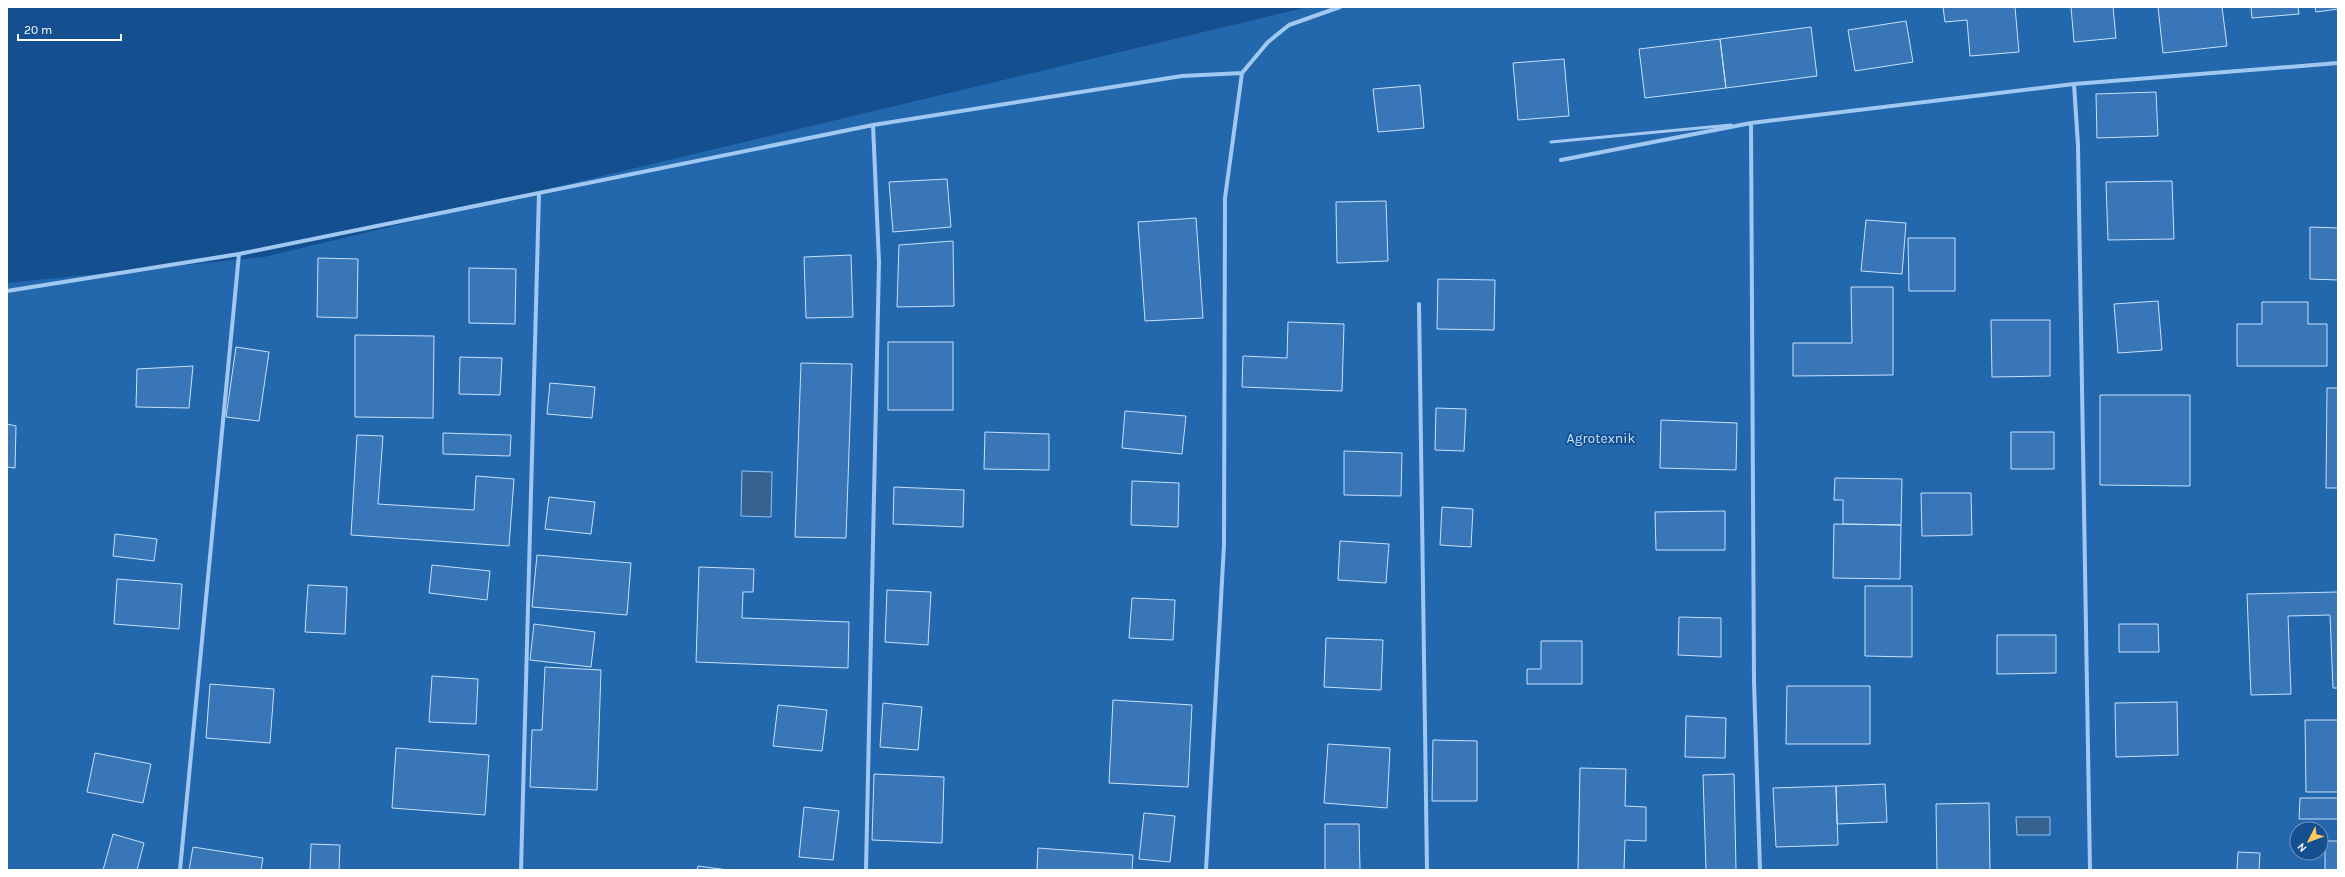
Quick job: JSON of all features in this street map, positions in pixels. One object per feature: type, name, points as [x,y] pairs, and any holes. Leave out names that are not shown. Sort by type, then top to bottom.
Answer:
[{"type":"street","points":[[1206,870],[1224,545],[1225,198],[1242,73],[1268,42],[1289,25],[1340,7]]},
{"type":"street","points":[[1561,160],[1751,123],[2074,84],[2338,63]]},
{"type":"street","points":[[7,291],[239,254],[873,125],[1182,76],[1242,73]]},
{"type":"street","points":[[2074,84],[2078,145],[2090,870]]},
{"type":"street","points":[[1751,123],[1754,674],[1760,870]]},
{"type":"street","points":[[866,870],[879,262],[873,125]]},
{"type":"street","points":[[521,870],[539,193]]},
{"type":"street","points":[[180,870],[239,254]]},
{"type":"street","points":[[1418,304],[1427,870]]},
{"type":"lane","points":[[1551,142],[1751,123]]},
{"type":"green space","name":"Agrotexnik","points":[[1308,7],[2338,7],[2338,870],[7,870],[7,283],[264,257]]},
{"type":"shaded area","points":[[742,471],[772,472],[771,517],[741,516]]},
{"type":"shaded area","points":[[2016,817],[2050,817],[2050,835],[2017,835]]},
{"type":"building","points":[[1943,7],[2015,7],[2019,52],[1970,56],[1967,20],[1945,22]]},
{"type":"building","points":[[2071,7],[2113,7],[2116,38],[2074,42]]},
{"type":"building","points":[[2158,7],[2222,7],[2227,46],[2163,53]]},
{"type":"building","points":[[2251,7],[2298,7],[2299,14],[2252,18]]},
{"type":"building","points":[[2315,7],[2338,7],[2338,9],[2316,12]]},
{"type":"building","points":[[1906,21],[1913,62],[1855,71],[1848,30]]},
{"type":"building","points":[[1811,27],[1817,76],[1726,88],[1720,39]]},
{"type":"building","points":[[1720,39],[1726,88],[1645,98],[1639,49]]},
{"type":"building","points":[[1564,59],[1569,116],[1518,120],[1513,63]]},
{"type":"building","points":[[1420,85],[1424,128],[1378,132],[1373,89]]},
{"type":"building","points":[[2156,92],[2158,136],[2097,138],[2096,94]]},
{"type":"building","points":[[947,179],[951,227],[893,232],[889,182]]},
{"type":"building","points":[[2172,181],[2174,239],[2108,240],[2106,182]]},
{"type":"building","points":[[1386,201],[1388,261],[1337,263],[1336,202]]},
{"type":"building","points":[[1196,218],[1203,318],[1145,321],[1138,222]]},
{"type":"building","points":[[1866,220],[1906,223],[1902,274],[1861,271]]},
{"type":"building","points":[[2310,227],[2338,228],[2338,280],[2310,279]]},
{"type":"building","points":[[1908,238],[1955,238],[1955,291],[1909,291]]},
{"type":"building","points":[[953,241],[954,306],[897,307],[899,245]]},
{"type":"building","points":[[851,255],[853,317],[806,318],[804,257]]},
{"type":"building","points":[[318,258],[358,259],[357,318],[317,317]]},
{"type":"building","points":[[469,268],[516,269],[515,324],[469,323]]},
{"type":"building","points":[[1438,279],[1495,280],[1494,330],[1437,329]]},
{"type":"building","points":[[1851,287],[1893,287],[1893,375],[1793,376],[1793,343],[1852,343]]},
{"type":"building","points":[[2158,301],[2162,350],[2118,353],[2114,304]]},
{"type":"building","points":[[2262,302],[2308,302],[2308,324],[2327,324],[2327,366],[2237,366],[2237,324],[2262,324]]},
{"type":"building","points":[[1991,320],[2050,320],[2050,376],[1992,377]]},
{"type":"building","points":[[1288,322],[1344,324],[1342,391],[1242,387],[1243,356],[1287,358]]},
{"type":"building","points":[[355,335],[434,336],[433,418],[355,417]]},
{"type":"building","points":[[888,342],[953,342],[953,410],[888,410]]},
{"type":"building","points":[[236,347],[269,352],[259,421],[226,417]]},
{"type":"building","points":[[460,357],[502,358],[500,395],[459,394]]},
{"type":"building","points":[[801,363],[852,364],[846,538],[795,537]]},
{"type":"building","points":[[193,366],[189,408],[136,407],[137,369]]},
{"type":"building","points":[[550,383],[595,387],[592,418],[547,414]]},
{"type":"building","points":[[2327,388],[2338,388],[2338,488],[2326,488]]},
{"type":"building","points":[[2100,395],[2190,395],[2190,486],[2100,485]]},
{"type":"building","points":[[1436,408],[1466,409],[1464,451],[1435,450]]},
{"type":"building","points":[[1125,411],[1186,416],[1182,454],[1122,448]]},
{"type":"building","points":[[1661,420],[1737,423],[1736,470],[1660,468]]},
{"type":"building","points":[[7,424],[16,426],[15,468],[7,467]]},
{"type":"building","points":[[985,432],[1049,434],[1049,470],[984,469]]},
{"type":"building","points":[[2011,432],[2054,432],[2054,469],[2011,469]]},
{"type":"building","points":[[443,433],[511,435],[510,456],[443,454]]},
{"type":"building","points":[[357,435],[383,436],[378,504],[474,510],[476,476],[514,479],[509,546],[351,535]]},
{"type":"building","points":[[1344,451],[1402,453],[1401,496],[1344,495]]},
{"type":"building","points":[[1835,478],[1902,479],[1901,525],[1843,524],[1843,500],[1834,500]]},
{"type":"building","points":[[1132,481],[1179,483],[1178,527],[1131,525]]},
{"type":"building","points":[[894,487],[964,490],[963,527],[893,524]]},
{"type":"building","points":[[1921,493],[1971,493],[1972,535],[1922,536]]},
{"type":"building","points":[[549,497],[595,502],[591,534],[545,529]]},
{"type":"building","points":[[1442,507],[1473,509],[1471,547],[1440,545]]},
{"type":"building","points":[[1725,511],[1725,550],[1656,550],[1655,512]]},
{"type":"building","points":[[1834,524],[1901,525],[1900,579],[1833,578]]},
{"type":"building","points":[[115,534],[157,539],[154,561],[113,556]]},
{"type":"building","points":[[1340,541],[1389,544],[1386,583],[1338,580]]},
{"type":"building","points":[[537,555],[631,563],[627,615],[532,607]]},
{"type":"building","points":[[432,565],[490,571],[487,600],[429,593]]},
{"type":"building","points":[[699,567],[754,569],[753,592],[743,592],[742,618],[849,622],[848,668],[696,662]]},
{"type":"building","points":[[117,579],[182,584],[179,629],[114,624]]},
{"type":"building","points":[[308,585],[347,587],[345,634],[305,632]]},
{"type":"building","points":[[1865,586],[1912,586],[1912,657],[1865,656]]},
{"type":"building","points":[[887,590],[931,592],[928,645],[885,642]]},
{"type":"building","points":[[2338,592],[2338,688],[2333,688],[2330,615],[2288,616],[2291,694],[2251,695],[2247,594]]},
{"type":"building","points":[[1132,598],[1175,600],[1173,640],[1129,638]]},
{"type":"building","points":[[1679,617],[1721,618],[1721,657],[1678,655]]},
{"type":"building","points":[[534,624],[595,632],[591,667],[530,660]]},
{"type":"building","points":[[2119,624],[2158,624],[2159,652],[2119,652]]},
{"type":"building","points":[[1997,635],[2056,635],[2056,673],[1997,674]]},
{"type":"building","points":[[1326,638],[1383,640],[1381,690],[1324,687]]},
{"type":"building","points":[[1541,641],[1582,641],[1582,684],[1527,684],[1527,669],[1541,669]]},
{"type":"building","points":[[545,667],[601,670],[597,790],[530,787],[532,730],[542,730]]},
{"type":"building","points":[[432,676],[478,679],[476,724],[429,722]]},
{"type":"building","points":[[210,684],[274,689],[270,743],[206,738]]},
{"type":"building","points":[[1787,686],[1870,686],[1870,744],[1786,744]]},
{"type":"building","points":[[1113,700],[1192,705],[1188,787],[1109,783]]},
{"type":"building","points":[[2177,702],[2178,755],[2116,757],[2115,703]]},
{"type":"building","points":[[883,703],[922,707],[918,750],[880,747]]},
{"type":"building","points":[[778,705],[827,710],[822,751],[773,746]]},
{"type":"building","points":[[1686,716],[1726,718],[1725,758],[1685,757]]},
{"type":"building","points":[[2305,720],[2338,720],[2338,792],[2306,792]]},
{"type":"building","points":[[1433,740],[1477,741],[1477,801],[1432,801]]},
{"type":"building","points":[[1328,744],[1390,748],[1387,808],[1324,803]]},
{"type":"building","points":[[396,748],[489,755],[485,815],[392,808]]},
{"type":"building","points":[[95,753],[151,764],[143,803],[87,792]]},
{"type":"building","points":[[1580,768],[1626,769],[1625,806],[1646,807],[1646,841],[1625,840],[1624,870],[1578,870]]},
{"type":"building","points":[[874,774],[944,777],[942,843],[872,840]]},
{"type":"building","points":[[1734,774],[1736,870],[1706,870],[1703,775]]},
{"type":"building","points":[[1885,784],[1887,822],[1837,824],[1836,786]]},
{"type":"building","points":[[1836,786],[1838,845],[1776,847],[1773,788]]},
{"type":"building","points":[[2300,798],[2338,798],[2338,819],[2299,819]]},
{"type":"building","points":[[1989,803],[1990,870],[1937,870],[1936,804]]},
{"type":"building","points":[[804,807],[839,811],[833,860],[799,857]]},
{"type":"building","points":[[1144,813],[1175,816],[1170,862],[1139,859]]},
{"type":"building","points":[[1325,824],[1359,824],[1360,870],[1325,870]]},
{"type":"building","points":[[113,834],[144,843],[137,870],[103,870]]},
{"type":"building","points":[[2329,841],[2338,841],[2338,870],[2325,870],[2325,861],[2329,861]]},
{"type":"building","points":[[311,844],[340,845],[339,870],[310,870]]},
{"type":"building","points":[[193,847],[263,858],[261,870],[189,870]]},
{"type":"building","points":[[1038,848],[1133,855],[1132,870],[1037,870]]},
{"type":"building","points":[[2238,852],[2260,853],[2259,870],[2237,870]]},
{"type":"building","points":[[698,866],[728,870],[697,870]]}]
